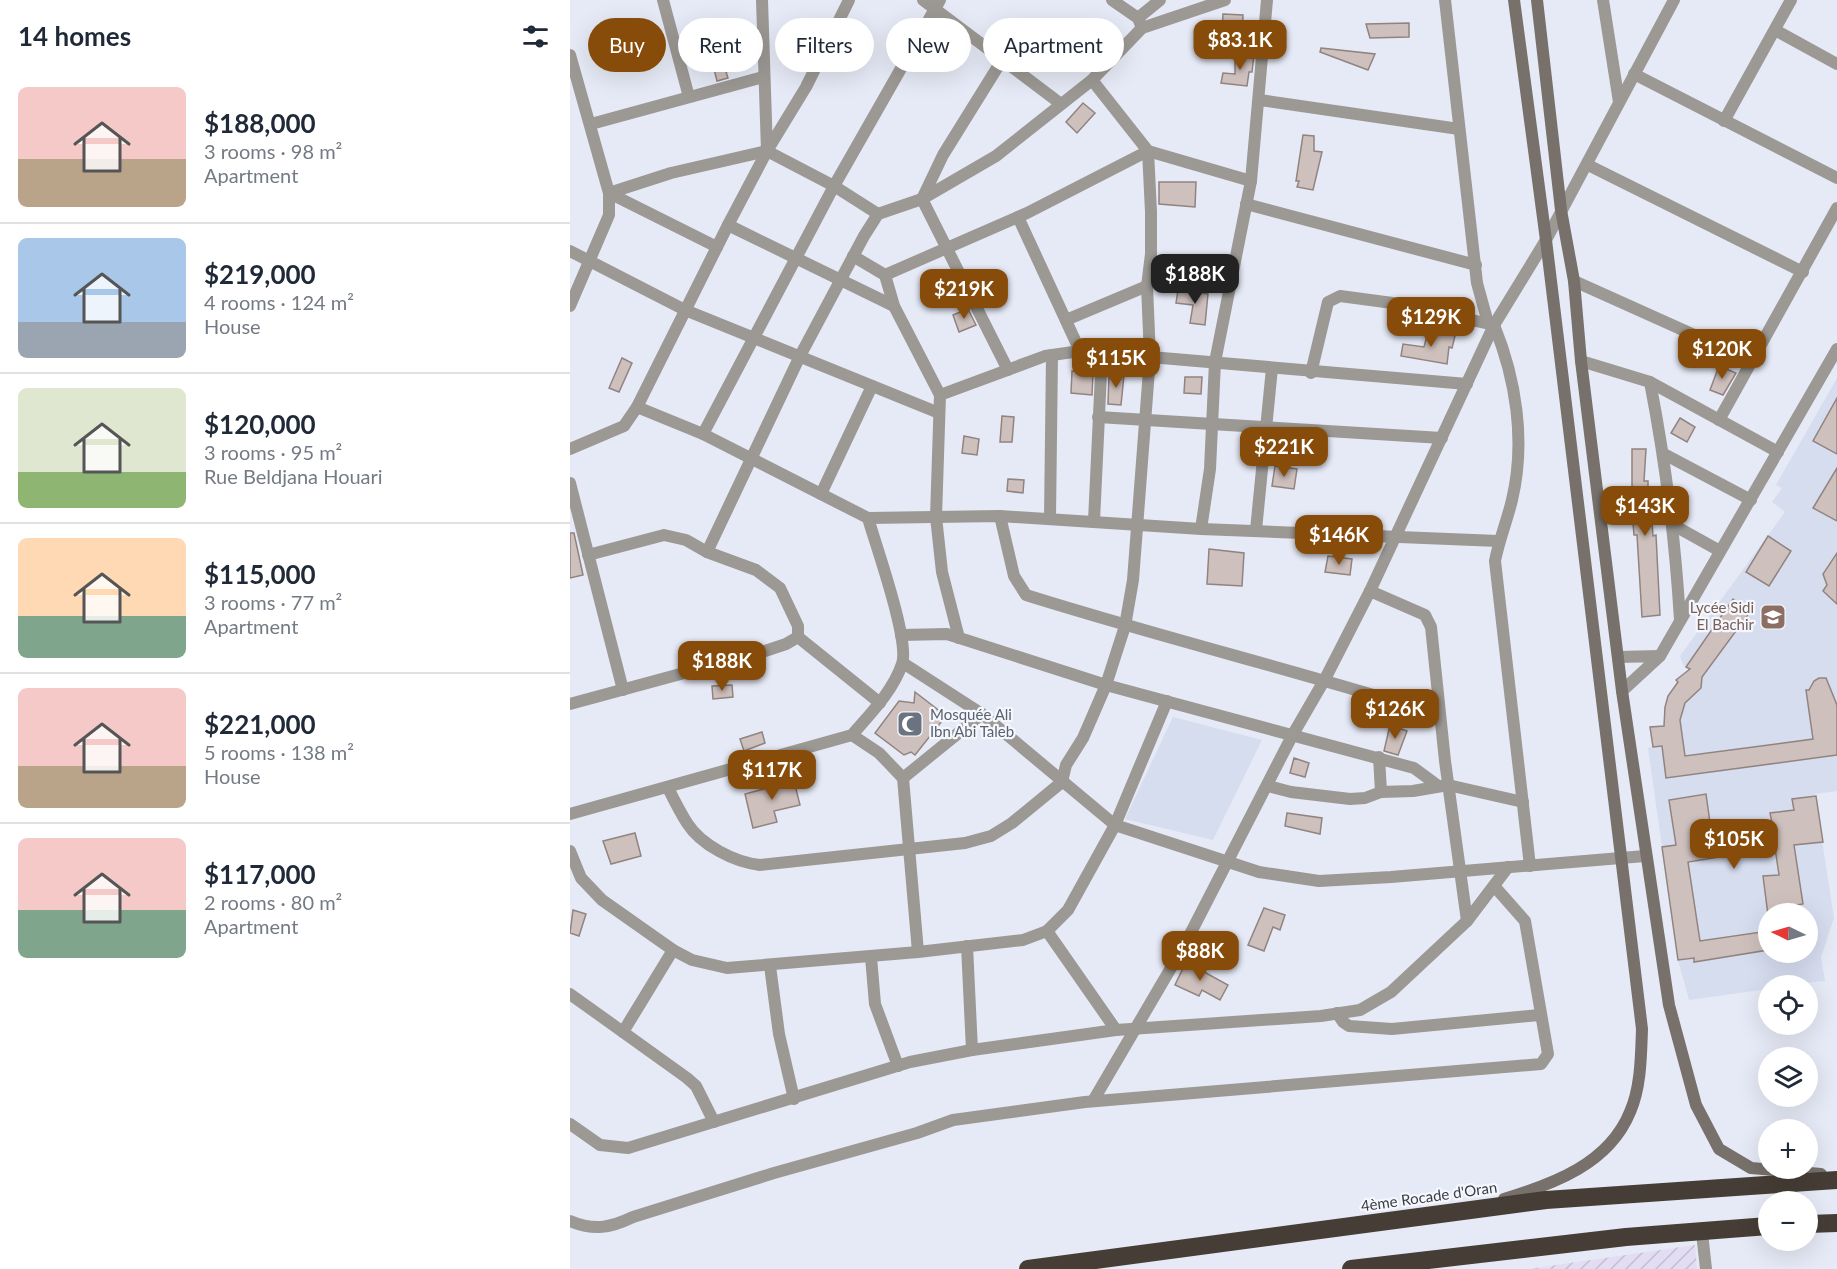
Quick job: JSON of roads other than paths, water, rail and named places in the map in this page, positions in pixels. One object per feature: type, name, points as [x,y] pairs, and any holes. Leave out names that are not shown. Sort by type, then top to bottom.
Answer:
[{"type":"highway","name":"4ème Rocade d'Oran","points":[[1028,1269],[1546,1200],[1837,1180]]},
{"type":"highway","points":[[1818,1224],[1837,1223]]},
{"type":"highway","points":[[1351,1269],[1591,1240],[1758,1227]]},
{"type":"street","points":[[663,0],[688,97]]},
{"type":"street","points":[[762,0],[767,151]]},
{"type":"street","points":[[570,449],[624,426],[637,407],[728,225],[767,151],[806,87],[849,0]]},
{"type":"street","points":[[923,0],[936,5],[983,44]]},
{"type":"street","points":[[1112,0],[1140,23]]},
{"type":"street","points":[[707,552],[800,356],[853,256],[879,214],[922,199],[996,156],[1092,80],[1160,0]]},
{"type":"street","points":[[1140,23],[1225,0]]},
{"type":"street","points":[[1201,529],[1210,469],[1215,362],[1251,181],[1260,100],[1267,0]]},
{"type":"street","points":[[1445,0],[1480,300],[1511,370],[1517,416],[1518,452],[1512,500],[1498,541],[1496,575],[1530,866]]},
{"type":"street","points":[[1473,1209],[1562,1179],[1587,1164],[1614,1138],[1630,1112],[1640,1069],[1642,1029],[1546,240],[1514,0]]},
{"type":"street","points":[[1537,0],[1561,210],[1574,281],[1581,361],[1622,692],[1669,1005],[1696,1105],[1707,1130],[1719,1149],[1751,1168],[1773,1172],[1837,1175]]},
{"type":"street","points":[[1603,0],[1619,102]]},
{"type":"street","points":[[1093,1101],[1185,944],[1292,736],[1325,679],[1370,591],[1442,438],[1491,324],[1546,240],[1674,0]]},
{"type":"street","points":[[1724,121],[1791,0]]},
{"type":"street","points":[[703,434],[834,186],[936,5]]},
{"type":"street","points":[[1775,30],[1837,64]]},
{"type":"street","points":[[570,55],[609,193],[609,215],[570,306]]},
{"type":"street","points":[[922,199],[943,155],[995,72]]},
{"type":"street","points":[[1018,72],[1061,104]]},
{"type":"street","points":[[1634,74],[1837,178]]},
{"type":"street","points":[[591,124],[763,77]]},
{"type":"street","points":[[1092,80],[1148,151],[1251,181]]},
{"type":"street","points":[[1260,100],[1460,129]]},
{"type":"street","points":[[609,193],[671,173],[767,151],[834,186],[879,214]]},
{"type":"street","points":[[885,275],[1018,217],[1148,151]]},
{"type":"street","points":[[668,788],[688,825],[708,843],[749,864],[822,860],[965,843],[991,836],[1012,823],[1062,782],[1066,765],[1083,738],[1106,685],[1125,626],[1138,524],[1150,357],[1147,286],[1151,254],[1148,151]]},
{"type":"street","points":[[1588,165],[1803,272]]},
{"type":"street","points":[[609,193],[717,247]]},
{"type":"street","points":[[922,199],[1008,370]]},
{"type":"street","points":[[1246,204],[1476,265]]},
{"type":"street","points":[[1719,420],[1837,208]]},
{"type":"street","points":[[1018,217],[1080,351]]},
{"type":"street","points":[[728,225],[894,306]]},
{"type":"street","points":[[570,251],[685,310],[939,413]]},
{"type":"street","points":[[853,256],[885,275],[894,306],[940,394],[936,517],[942,573],[959,638]]},
{"type":"street","points":[[1574,281],[1752,361]]},
{"type":"street","points":[[1066,320],[1147,286]]},
{"type":"street","points":[[1311,373],[1328,302],[1340,296],[1400,304],[1491,324]]},
{"type":"street","points":[[1622,692],[1660,656],[1837,349]]},
{"type":"street","points":[[940,394],[1052,355],[1080,351],[1215,362],[1311,373],[1467,384]]},
{"type":"street","points":[[1095,521],[1102,352]]},
{"type":"street","points":[[1050,518],[1052,355]]},
{"type":"street","points":[[1581,361],[1650,382],[1778,452]]},
{"type":"street","points":[[1256,530],[1268,428],[1272,368]]},
{"type":"street","points":[[1650,382],[1665,454],[1675,526],[1680,621]]},
{"type":"street","points":[[821,494],[872,386]]},
{"type":"street","points":[[637,407],[703,434],[868,518],[1000,516],[1201,529],[1498,541]]},
{"type":"street","points":[[1098,417],[1145,418],[1268,428],[1320,428],[1442,438]]},
{"type":"street","points":[[1665,454],[1751,500]]},
{"type":"street","points":[[570,483],[623,690]]},
{"type":"street","points":[[1000,516],[1014,576],[1026,595],[1125,626],[1325,679],[1440,716]]},
{"type":"street","points":[[570,814],[852,735],[880,703],[903,663],[901,635],[868,518]]},
{"type":"street","points":[[1675,526],[1720,551]]},
{"type":"street","points":[[588,555],[664,535],[686,540],[707,552],[756,570],[780,588],[798,626],[798,637]]},
{"type":"street","points":[[1370,591],[1425,615],[1431,627],[1440,716],[1443,785],[1461,870],[1467,921]]},
{"type":"street","points":[[901,635],[935,633],[959,638],[1106,685],[1414,768],[1443,785],[1522,802]]},
{"type":"street","points":[[570,704],[765,651],[798,637]]},
{"type":"street","points":[[798,637],[880,703]]},
{"type":"street","points":[[1618,657],[1660,656]]},
{"type":"street","points":[[903,663],[982,714],[1115,825],[1258,872],[1319,881],[1645,856]]},
{"type":"street","points":[[570,851],[578,872],[590,890],[674,950],[709,965],[727,968],[770,966],[1023,940],[1047,931],[1068,910],[1115,825],[1167,701]]},
{"type":"street","points":[[903,778],[982,714]]},
{"type":"street","points":[[852,735],[879,753],[903,778],[918,952]]},
{"type":"street","points":[[1379,758],[1381,792]]},
{"type":"street","points":[[1268,786],[1311,796],[1350,799],[1365,798],[1381,792],[1413,791],[1443,785]]},
{"type":"street","points":[[570,1124],[600,1145],[619,1149],[646,1145],[898,1066],[972,1050],[1116,1030],[1360,1010],[1391,992],[1467,921],[1508,867]]},
{"type":"street","points":[[570,1221],[597,1229],[616,1225],[774,1173],[917,1133],[953,1120],[1093,1101],[1540,1064],[1548,1054],[1539,1015],[1536,977],[1525,921],[1495,887]]},
{"type":"street","points":[[1047,931],[1116,1030]]},
{"type":"street","points":[[967,946],[972,1050]]},
{"type":"street","points":[[623,1032],[674,950]]},
{"type":"street","points":[[871,957],[875,1004],[898,1066]]},
{"type":"street","points":[[770,966],[779,1034],[794,1099]]},
{"type":"street","points":[[570,994],[687,1078],[696,1086],[714,1122]]},
{"type":"street","points":[[1337,1013],[1342,1022],[1349,1026],[1392,1029],[1539,1015]]},
{"type":"street","points":[[1702,1233],[1706,1269]]},
{"type":"place","name":"Lycée Sidi El Bachir","points":[[1773,617]]},
{"type":"place","name":"Mosquée Ali Ibn Abi Taleb","points":[[910,724]]}]
